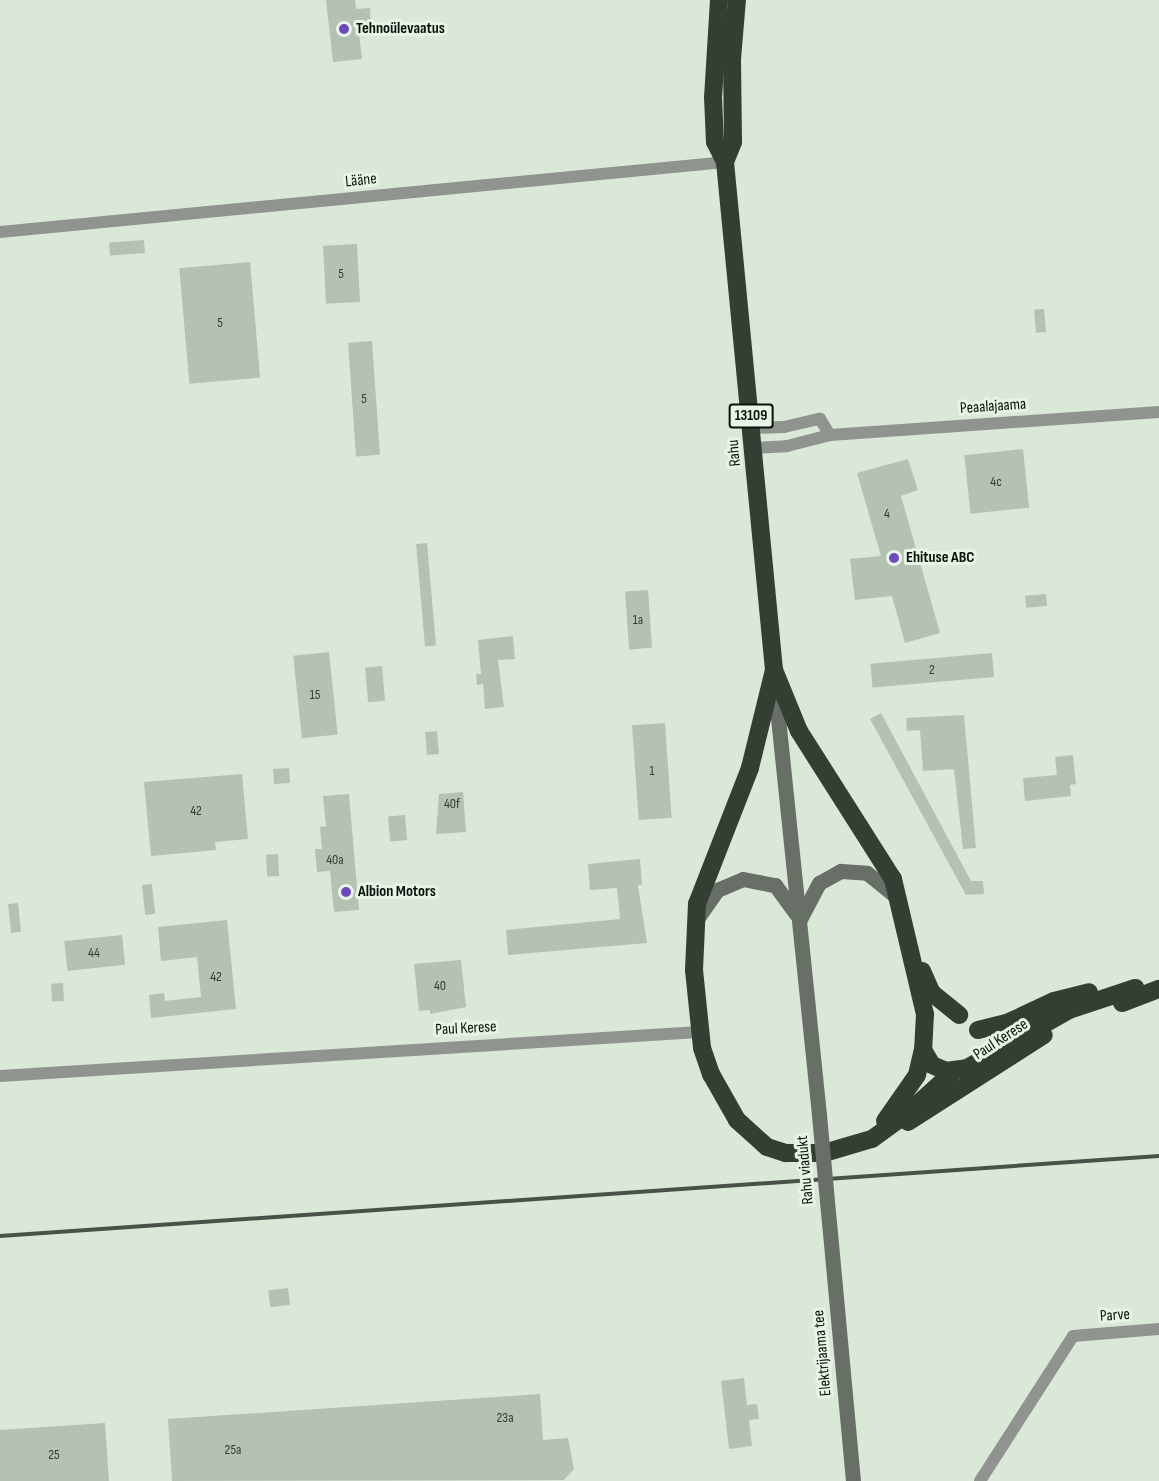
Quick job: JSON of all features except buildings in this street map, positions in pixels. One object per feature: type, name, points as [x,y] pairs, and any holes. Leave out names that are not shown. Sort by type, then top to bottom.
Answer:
[{"type":"highway","name":"Rahu","points":[[719,0],[713,98],[715,142],[725,162],[774,670]]},
{"type":"highway","name":"Rahu","points":[[725,162],[733,142],[732,58],[736,0]]},
{"type":"highway","points":[[774,670],[799,731],[885,863],[907,933],[926,1027],[917,1075],[904,1098],[867,1141]]},
{"type":"highway","points":[[699,1032],[693,927],[702,886],[750,768],[774,670]]},
{"type":"highway","points":[[907,933],[932,993],[978,1030],[981,1048],[973,1064],[953,1072],[932,1065],[923,1050]]},
{"type":"highway","name":"Paul Kerese","points":[[973,1064],[1069,1010],[1135,988]]},
{"type":"highway","name":"Paul Kerese","points":[[978,1030],[1007,1023],[1070,996],[1135,988],[1159,988]]},
{"type":"highway","name":"Paul Kerese","points":[[699,1032],[722,1096],[737,1120],[767,1147],[786,1153],[824,1153],[887,1135],[1063,1023],[1159,988]]},
{"type":"highway","points":[[926,1027],[939,1017],[959,1016]]},
{"type":"highway","name":"Paul Kerese","points":[[867,1141],[909,1112],[953,1072]]},
{"type":"street","name":"Lääne","points":[[0,232],[725,162]]},
{"type":"street","name":"Peaalajaama","points":[[754,448],[787,446],[830,435],[1159,412]]},
{"type":"street","points":[[752,428],[784,427],[820,419],[830,435]]},
{"type":"street","name":"13109","points":[[774,670],[799,922]]},
{"type":"street","points":[[799,922],[819,883],[841,871],[867,873],[897,897]]},
{"type":"street","points":[[693,927],[717,890],[743,879],[775,885],[793,906],[799,922]]},
{"type":"street","name":"Rahu viadukt","points":[[799,922],[829,1222]]},
{"type":"street","name":"Paul Kerese","points":[[0,1076],[699,1032]]},
{"type":"street","name":"Elektrijaama tee","points":[[829,1222],[853,1481]]},
{"type":"street","name":"Parve","points":[[980,1481],[1073,1336],[1159,1329]]},
{"type":"railway","points":[[0,1236],[1159,1156]]},
{"type":"place","name":"Tehnoülevaatus","points":[[344,29]]},
{"type":"place","name":"Ehituse ABC","points":[[894,558]]},
{"type":"place","name":"Albion Motors","points":[[346,892]]}]
